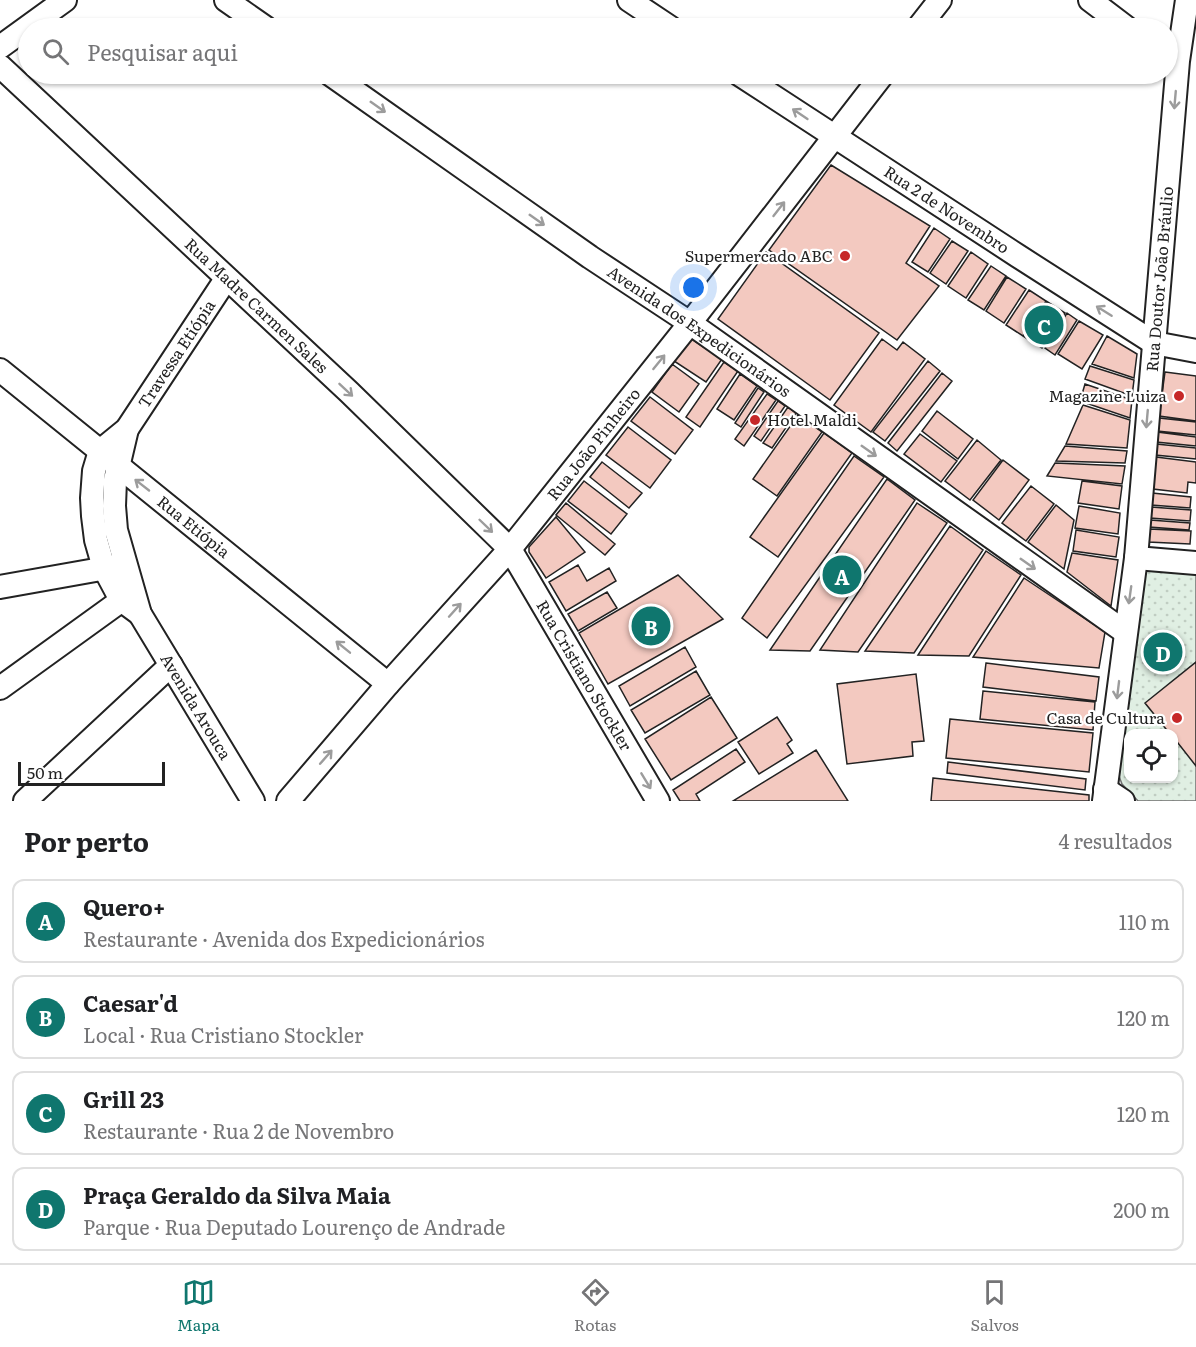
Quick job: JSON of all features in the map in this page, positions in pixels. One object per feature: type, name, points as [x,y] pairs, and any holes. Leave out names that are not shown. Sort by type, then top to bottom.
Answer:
[{"type":"street","points":[[40,18],[65,0]]},
{"type":"street","points":[[226,0],[252,18]]},
{"type":"street","points":[[628,0],[656,18]]},
{"type":"street","points":[[926,18],[940,0]]},
{"type":"street","points":[[1090,0],[1114,18]]},
{"type":"street","name":"Rua Doutor João Bráulio","points":[[1178,82],[1187,0]]},
{"type":"street","points":[[0,47],[18,34]]},
{"type":"street","name":"Rua Madre Carmen Sales","points":[[0,66],[18,83]]},
{"type":"street","name":"Rua Madre Carmen Sales","points":[[19,84],[349,392],[510,549]]},
{"type":"street","name":"Avenida dos Expedicionários","points":[[344,84],[580,251],[690,323],[1125,632]]},
{"type":"street","name":"Rua 2 de Novembro","points":[[754,84],[1154,343]]},
{"type":"street","name":"Rua João Pinheiro","points":[[288,801],[388,684],[510,549],[690,323],[875,84]]},
{"type":"street","name":"Rua Doutor João Bráulio","points":[[1111,797],[1125,632],[1136,558],[1178,84]]},
{"type":"street","name":"Travessa Etiópia","points":[[100,451],[127,429],[167,372],[226,279]]},
{"type":"street","points":[[1154,343],[1196,351]]},
{"type":"street","name":"Rua Etiópia","points":[[0,370],[388,684]]},
{"type":"street","name":"Travessa Etiópia","points":[[118,466],[127,429]]},
{"type":"street","name":"Avenida Arouca","points":[[100,451],[94,471],[92,498],[96,540],[114,566],[128,595],[253,801]]},
{"type":"street","name":"Avenida Arouca","points":[[114,566],[115,480],[118,466]]},
{"type":"street","name":"Rua Cristiano Stockler","points":[[510,549],[658,801]]},
{"type":"street","points":[[1136,558],[1196,563]]},
{"type":"street","points":[[0,587],[114,566]]},
{"type":"street","points":[[0,688],[128,595]]},
{"type":"street","points":[[25,801],[171,665]]},
{"type":"green space","points":[[1141,567],[1196,570],[1196,801],[1138,801],[1122,784],[1117,771]]},
{"type":"building","name":"Supermercado ABC","points":[[831,165],[930,226],[906,263],[939,286],[897,340],[769,250]]},
{"type":"building","points":[[934,228],[950,239],[928,272],[912,262]]},
{"type":"building","points":[[952,241],[968,251],[946,284],[930,273]]},
{"type":"building","points":[[766,252],[879,333],[830,400],[718,319]]},
{"type":"building","points":[[971,252],[988,264],[966,298],[948,286]]},
{"type":"building","points":[[991,266],[1006,276],[984,310],[968,300]]},
{"type":"building","points":[[1007,277],[1026,289],[1004,323],[986,311]]},
{"type":"building","points":[[1029,290],[1046,301],[1023,336],[1006,325]]},
{"type":"building","points":[[1046,301],[1065,313],[1042,348],[1023,336]]},
{"type":"building","points":[[1067,313],[1077,320],[1055,355],[1045,348]]},
{"type":"building","points":[[1079,321],[1103,335],[1082,369],[1058,354]]},
{"type":"building","points":[[1107,336],[1137,354],[1134,378],[1092,364]]},
{"type":"building","points":[[690,338],[722,359],[706,382],[674,361]]},
{"type":"building","points":[[882,339],[897,350],[903,342],[925,359],[871,432],[834,405]]},
{"type":"building","points":[[928,361],[940,371],[885,441],[873,432]]},
{"type":"building","points":[[724,362],[738,371],[700,427],[686,417]]},
{"type":"building","points":[[672,364],[699,384],[679,412],[652,392]]},
{"type":"building","points":[[1090,366],[1134,380],[1132,396],[1085,379]]},
{"type":"building","name":"Magazine Luiza","points":[[1165,372],[1196,376],[1196,421],[1159,416]]},
{"type":"building","points":[[942,373],[952,381],[897,451],[888,443]]},
{"type":"building","points":[[740,374],[757,386],[734,420],[717,409]]},
{"type":"building","points":[[1085,384],[1132,400],[1130,418],[1080,401]]},
{"type":"building","points":[[758,388],[764,392],[741,427],[735,423]]},
{"type":"building","name":"Hotel Maldi","points":[[767,394],[776,400],[744,446],[735,439]]},
{"type":"building","points":[[650,397],[693,430],[675,454],[631,421]]},
{"type":"building","points":[[778,401],[785,406],[761,441],[754,436]]},
{"type":"building","points":[[1083,405],[1130,420],[1127,448],[1066,444]]},
{"type":"building","points":[[788,407],[796,413],[772,448],[763,443]]},
{"type":"building","points":[[937,411],[973,439],[958,459],[922,431]]},
{"type":"building","points":[[798,415],[822,432],[777,496],[753,479]]},
{"type":"building","points":[[1159,418],[1196,422],[1196,435],[1157,431]]},
{"type":"building","points":[[628,427],[671,460],[650,488],[606,455]]},
{"type":"building","points":[[1157,432],[1196,437],[1196,446],[1156,442]]},
{"type":"building","points":[[824,433],[852,453],[778,557],[750,537]]},
{"type":"building","points":[[920,434],[957,461],[941,482],[904,454]]},
{"type":"building","points":[[977,440],[1001,460],[970,500],[945,481]]},
{"type":"building","points":[[1156,444],[1196,448],[1196,459],[1155,455]]},
{"type":"building","points":[[1065,446],[1127,451],[1125,463],[1056,461]]},
{"type":"building","points":[[854,456],[884,477],[767,638],[742,618]]},
{"type":"building","points":[[1156,457],[1196,462],[1196,483],[1188,482],[1187,493],[1153,489]]},
{"type":"building","points":[[1003,460],[1029,480],[999,520],[973,500]]},
{"type":"building","points":[[602,462],[642,493],[629,508],[590,477]]},
{"type":"building","points":[[1055,463],[1125,466],[1122,484],[1047,476]]},
{"type":"building","points":[[887,479],[915,500],[810,651],[770,650]]},
{"type":"building","points":[[584,481],[627,514],[611,534],[568,501]]},
{"type":"building","points":[[1082,481],[1122,486],[1119,509],[1078,503]]},
{"type":"building","points":[[1031,486],[1054,504],[1026,541],[1002,523]]},
{"type":"building","points":[[1152,493],[1191,497],[1190,508],[1151,505]]},
{"type":"building","points":[[566,503],[615,544],[605,555],[556,515]]},
{"type":"building","points":[[917,503],[947,523],[858,652],[820,650]]},
{"type":"building","points":[[1056,505],[1074,520],[1064,569],[1028,542]]},
{"type":"building","points":[[1079,506],[1120,513],[1118,534],[1075,528]]},
{"type":"building","points":[[1151,507],[1191,510],[1190,521],[1150,518]]},
{"type":"building","points":[[556,517],[585,552],[546,578],[529,552],[529,547]]},
{"type":"building","points":[[1150,520],[1190,523],[1189,530],[1149,527]]},
{"type":"building","points":[[950,526],[983,550],[914,653],[865,651]]},
{"type":"building","points":[[1149,529],[1191,531],[1190,544],[1148,542]]},
{"type":"building","points":[[1076,530],[1119,537],[1116,557],[1073,551]]},
{"type":"building","points":[[986,551],[1021,575],[969,656],[918,655]]},
{"type":"building","points":[[1072,553],[1118,560],[1111,606],[1067,572]]},
{"type":"building","points":[[578,565],[587,581],[609,568],[616,581],[566,611],[549,582]]},
{"type":"building","points":[[678,575],[723,619],[608,684],[579,633]]},
{"type":"building","points":[[1024,578],[1105,632],[1099,668],[973,657]]},
{"type":"building","points":[[607,592],[617,608],[578,631],[568,614]]},
{"type":"building","points":[[685,647],[696,667],[630,706],[619,686]]},
{"type":"building","name":"Casa de Cultura","points":[[1196,662],[1196,766],[1178,743],[1178,729],[1166,729],[1145,703]]},
{"type":"building","points":[[986,663],[1099,677],[1096,701],[983,687]]},
{"type":"building","points":[[696,671],[710,695],[645,733],[631,710]]},
{"type":"building","points":[[916,674],[924,741],[912,742],[913,756],[847,764],[837,684]]},
{"type":"building","points":[[983,691],[1095,702],[1093,730],[980,719]]},
{"type":"building","points":[[711,697],[737,738],[671,780],[645,739]]},
{"type":"building","points":[[777,717],[792,740],[787,744],[793,753],[759,774],[738,742]]},
{"type":"building","points":[[950,719],[1093,733],[1089,772],[946,758]]},
{"type":"building","points":[[736,749],[745,762],[696,794],[700,801],[680,801],[673,790]]},
{"type":"building","points":[[816,750],[848,801],[733,801]]},
{"type":"building","points":[[948,762],[1086,779],[1085,790],[947,773]]},
{"type":"building","points":[[933,778],[1089,795],[1089,801],[931,801]]},
{"type":"place","name":"Supermercado ABC","points":[[845,256]]},
{"type":"place","name":"Grill 23","points":[[1044,325]]},
{"type":"place","name":"Magazine Luiza","points":[[1179,396]]},
{"type":"place","name":"Hotel Maldi","points":[[755,420]]},
{"type":"place","name":"Quero+","points":[[842,575]]},
{"type":"place","name":"Caesar'd","points":[[651,626]]},
{"type":"place","name":"Praça Geraldo da Silva Maia","points":[[1163,652]]},
{"type":"place","name":"Casa de Cultura","points":[[1177,718]]}]
